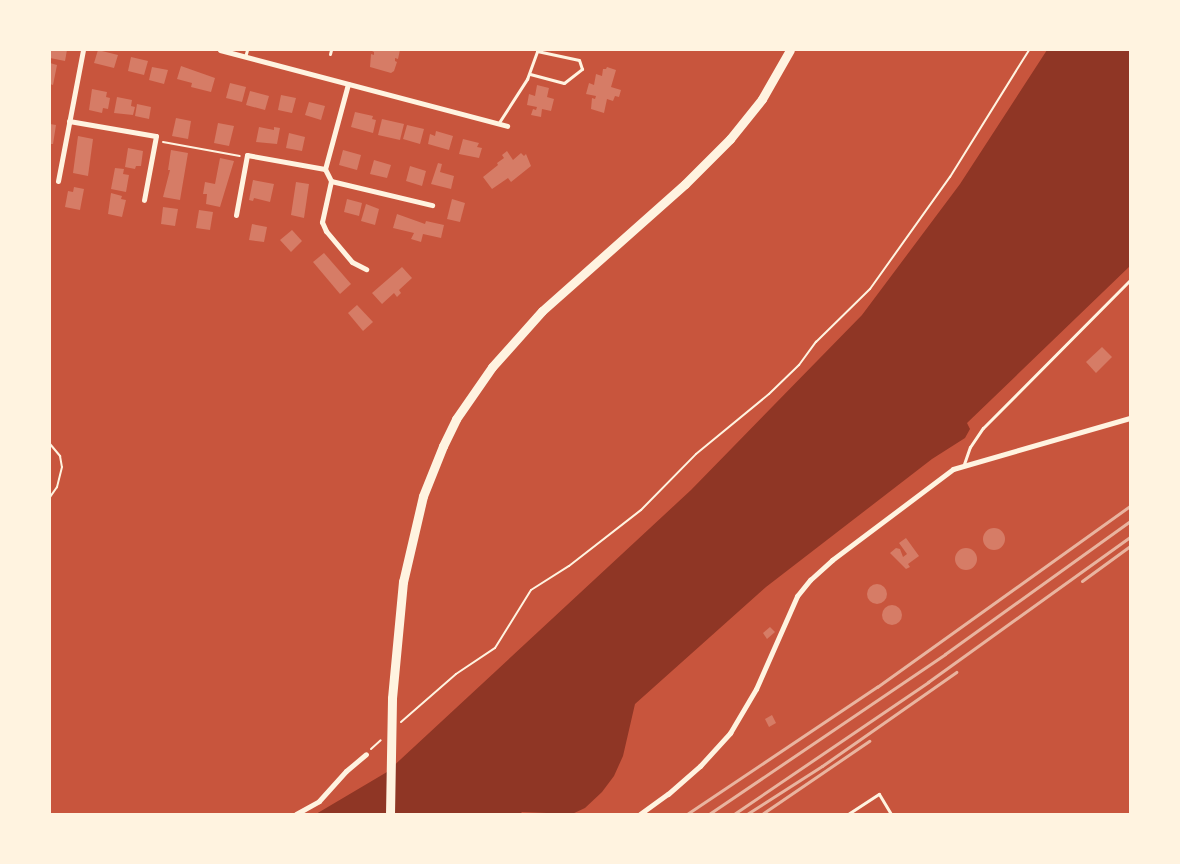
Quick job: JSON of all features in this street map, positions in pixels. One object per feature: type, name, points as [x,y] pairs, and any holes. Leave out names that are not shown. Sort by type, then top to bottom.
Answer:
[{"type":"main road","points":[[390,814],[393,681],[403,582],[419,508],[443,446],[469,398],[501,355],[542,312],[672,196],[718,151],[762,99],[790,50]]},
{"type":"street","points":[[58,181],[83,50]]},
{"type":"street","points":[[220,50],[507,126]]},
{"type":"street","points":[[348,84],[325,169],[331,181],[322,212],[323,226],[352,262],[366,268]]},
{"type":"street","points":[[69,121],[156,136],[144,200]]},
{"type":"street","points":[[236,216],[247,155],[325,169]]},
{"type":"street","points":[[331,181],[432,205]]},
{"type":"street","points":[[640,814],[662,799],[700,766],[730,733],[756,689],[794,602],[804,586],[846,548],[942,476],[961,465],[1129,418]]},
{"type":"street","points":[[296,814],[320,801],[340,777],[366,754]]},
{"type":"lane","points":[[245,57],[247,50]]},
{"type":"lane","points":[[498,124],[530,74],[537,50],[579,60],[582,69],[564,83],[530,74]]},
{"type":"lane","points":[[961,465],[983,428],[1130,280]]},
{"type":"lane","points":[[848,814],[879,794],[891,814]]},
{"type":"path","points":[[400,723],[456,674],[495,648],[530,590],[569,566],[641,510],[696,454],[769,394],[799,365],[816,342],[870,289],[950,177],[1029,50]]},
{"type":"path","points":[[155,140],[247,158]]},
{"type":"path","points":[[50,444],[60,456],[62,466],[57,487],[50,497]]},
{"type":"path","points":[[366,754],[387,735]]},
{"type":"shaded area","points":[[1047,50],[1130,50],[1130,266],[967,423],[970,429],[965,438],[932,459],[766,587],[635,704],[623,756],[614,776],[602,792],[585,808],[572,814],[522,812],[520,814],[316,814],[387,772],[691,490],[862,315],[960,184]]},
{"type":"building","points":[[51,50],[67,50],[65,61],[50,58]]},
{"type":"building","points":[[98,50],[118,55],[114,68],[94,63]]},
{"type":"building","points":[[370,50],[400,50],[398,59],[395,58],[397,62],[394,71],[391,73],[370,67],[371,54],[374,55],[374,52]]},
{"type":"building","points":[[131,57],[148,61],[144,75],[128,71]]},
{"type":"building","points":[[50,63],[57,65],[53,85],[50,84]]},
{"type":"building","points":[[181,66],[215,78],[211,92],[191,87],[192,83],[177,79]]},
{"type":"building","points":[[152,67],[168,70],[164,84],[149,80]]},
{"type":"building","points":[[607,67],[616,70],[611,87],[621,90],[619,97],[615,96],[613,101],[607,99],[604,113],[591,109],[592,98],[595,99],[596,96],[586,94],[589,83],[594,85],[596,74],[602,76],[603,69]]},
{"type":"building","points":[[230,83],[246,87],[242,102],[226,98]]},
{"type":"building","points":[[537,85],[549,88],[547,97],[554,99],[551,111],[542,109],[541,117],[531,115],[533,109],[536,110],[537,107],[527,105],[529,94],[535,96]]},
{"type":"building","points":[[92,89],[107,92],[106,97],[110,98],[108,109],[103,108],[102,113],[89,110]]},
{"type":"building","points":[[250,91],[269,96],[265,110],[246,105]]},
{"type":"building","points":[[281,95],[296,98],[292,113],[278,110]]},
{"type":"building","points":[[117,97],[132,100],[131,106],[135,107],[133,115],[114,113]]},
{"type":"building","points":[[309,102],[325,106],[321,120],[305,115]]},
{"type":"building","points":[[137,104],[151,107],[149,119],[135,116]]},
{"type":"building","points":[[355,112],[373,116],[372,119],[376,120],[373,133],[351,127]]},
{"type":"building","points":[[176,118],[191,121],[188,139],[172,136]]},
{"type":"building","points":[[382,119],[404,124],[400,140],[378,135]]},
{"type":"building","points":[[218,123],[234,126],[229,146],[214,143]]},
{"type":"building","points":[[50,124],[56,125],[53,144],[50,144]]},
{"type":"building","points":[[407,125],[424,129],[420,144],[403,139]]},
{"type":"building","points":[[259,127],[274,130],[274,127],[280,128],[277,144],[256,142]]},
{"type":"building","points":[[436,131],[453,136],[449,150],[428,144],[430,134],[435,136]]},
{"type":"building","points":[[289,133],[305,137],[302,151],[286,148]]},
{"type":"building","points":[[78,136],[93,139],[88,176],[73,173]]},
{"type":"building","points":[[463,139],[479,143],[477,147],[482,148],[479,158],[459,154]]},
{"type":"building","points":[[128,148],[143,151],[141,166],[136,166],[135,169],[125,167]]},
{"type":"building","points":[[171,150],[188,153],[180,200],[163,197],[170,170],[168,170]]},
{"type":"building","points":[[343,150],[361,155],[357,170],[339,165]]},
{"type":"building","points":[[507,151],[513,160],[521,153],[524,156],[526,154],[531,166],[511,182],[508,178],[492,189],[483,177],[498,165],[497,163],[504,158],[502,155]]},
{"type":"building","points":[[220,158],[234,161],[220,207],[206,204],[207,194],[203,194],[205,182],[215,184]]},
{"type":"building","points":[[374,160],[391,165],[387,178],[370,174]]},
{"type":"building","points":[[438,163],[442,164],[440,172],[454,176],[451,189],[431,184]]},
{"type":"building","points":[[410,166],[426,171],[422,186],[406,181]]},
{"type":"building","points":[[115,168],[124,169],[123,174],[129,175],[126,192],[111,189]]},
{"type":"building","points":[[253,180],[274,184],[270,202],[254,198],[253,201],[249,200]]},
{"type":"building","points":[[296,182],[309,184],[304,218],[291,215]]},
{"type":"building","points":[[74,187],[84,189],[80,210],[65,207],[68,191],[73,192]]},
{"type":"building","points":[[111,193],[122,196],[121,199],[126,200],[122,217],[108,214]]},
{"type":"building","points":[[347,199],[362,203],[359,216],[344,212]]},
{"type":"building","points":[[452,199],[465,203],[460,222],[447,219]]},
{"type":"building","points":[[366,204],[379,209],[375,225],[361,221]]},
{"type":"building","points":[[163,207],[178,209],[175,226],[161,224]]},
{"type":"building","points":[[199,210],[213,212],[210,230],[196,228]]},
{"type":"building","points":[[397,214],[425,224],[426,221],[444,225],[441,238],[423,234],[421,242],[411,239],[414,233],[393,228]]},
{"type":"building","points":[[252,224],[267,227],[264,242],[249,240]]},
{"type":"building","points":[[292,230],[302,241],[291,252],[280,240]]},
{"type":"building","points":[[324,253],[351,284],[340,294],[313,262]]},
{"type":"building","points":[[402,267],[412,278],[399,290],[401,293],[397,297],[394,293],[382,304],[372,293]]},
{"type":"building","points":[[357,305],[373,322],[363,331],[348,313]]},
{"type":"building","points":[[1102,347],[1112,357],[1096,373],[1086,362]]},
{"type":"building","points":[[994,528],[1004,535],[1005,539],[998,549],[994,550],[984,543],[983,539],[990,529]]},
{"type":"building","points":[[906,538],[919,556],[908,564],[910,567],[906,569],[890,553],[896,548],[900,549],[903,557],[907,554],[899,543]]},
{"type":"building","points":[[966,548],[974,551],[977,559],[974,567],[966,570],[958,567],[955,559],[958,551]]},
{"type":"building","points":[[877,584],[884,587],[887,594],[884,601],[877,604],[870,601],[867,594],[870,587]]},
{"type":"building","points":[[892,605],[899,608],[902,615],[899,622],[892,625],[885,622],[882,615],[885,608]]},
{"type":"building","points":[[770,627],[775,632],[767,639],[763,633]]},
{"type":"building","points":[[772,715],[776,723],[769,727],[765,719]]},
{"type":"railway","points":[[687,814],[877,687],[1130,506]]},
{"type":"railway","points":[[709,814],[945,654],[1130,521]]},
{"type":"railway","points":[[734,814],[928,682],[1130,537]]},
{"type":"railway","points":[[1082,581],[1130,546]]},
{"type":"railway","points":[[747,814],[822,766],[956,672]]},
{"type":"railway","points":[[762,814],[869,741]]}]
